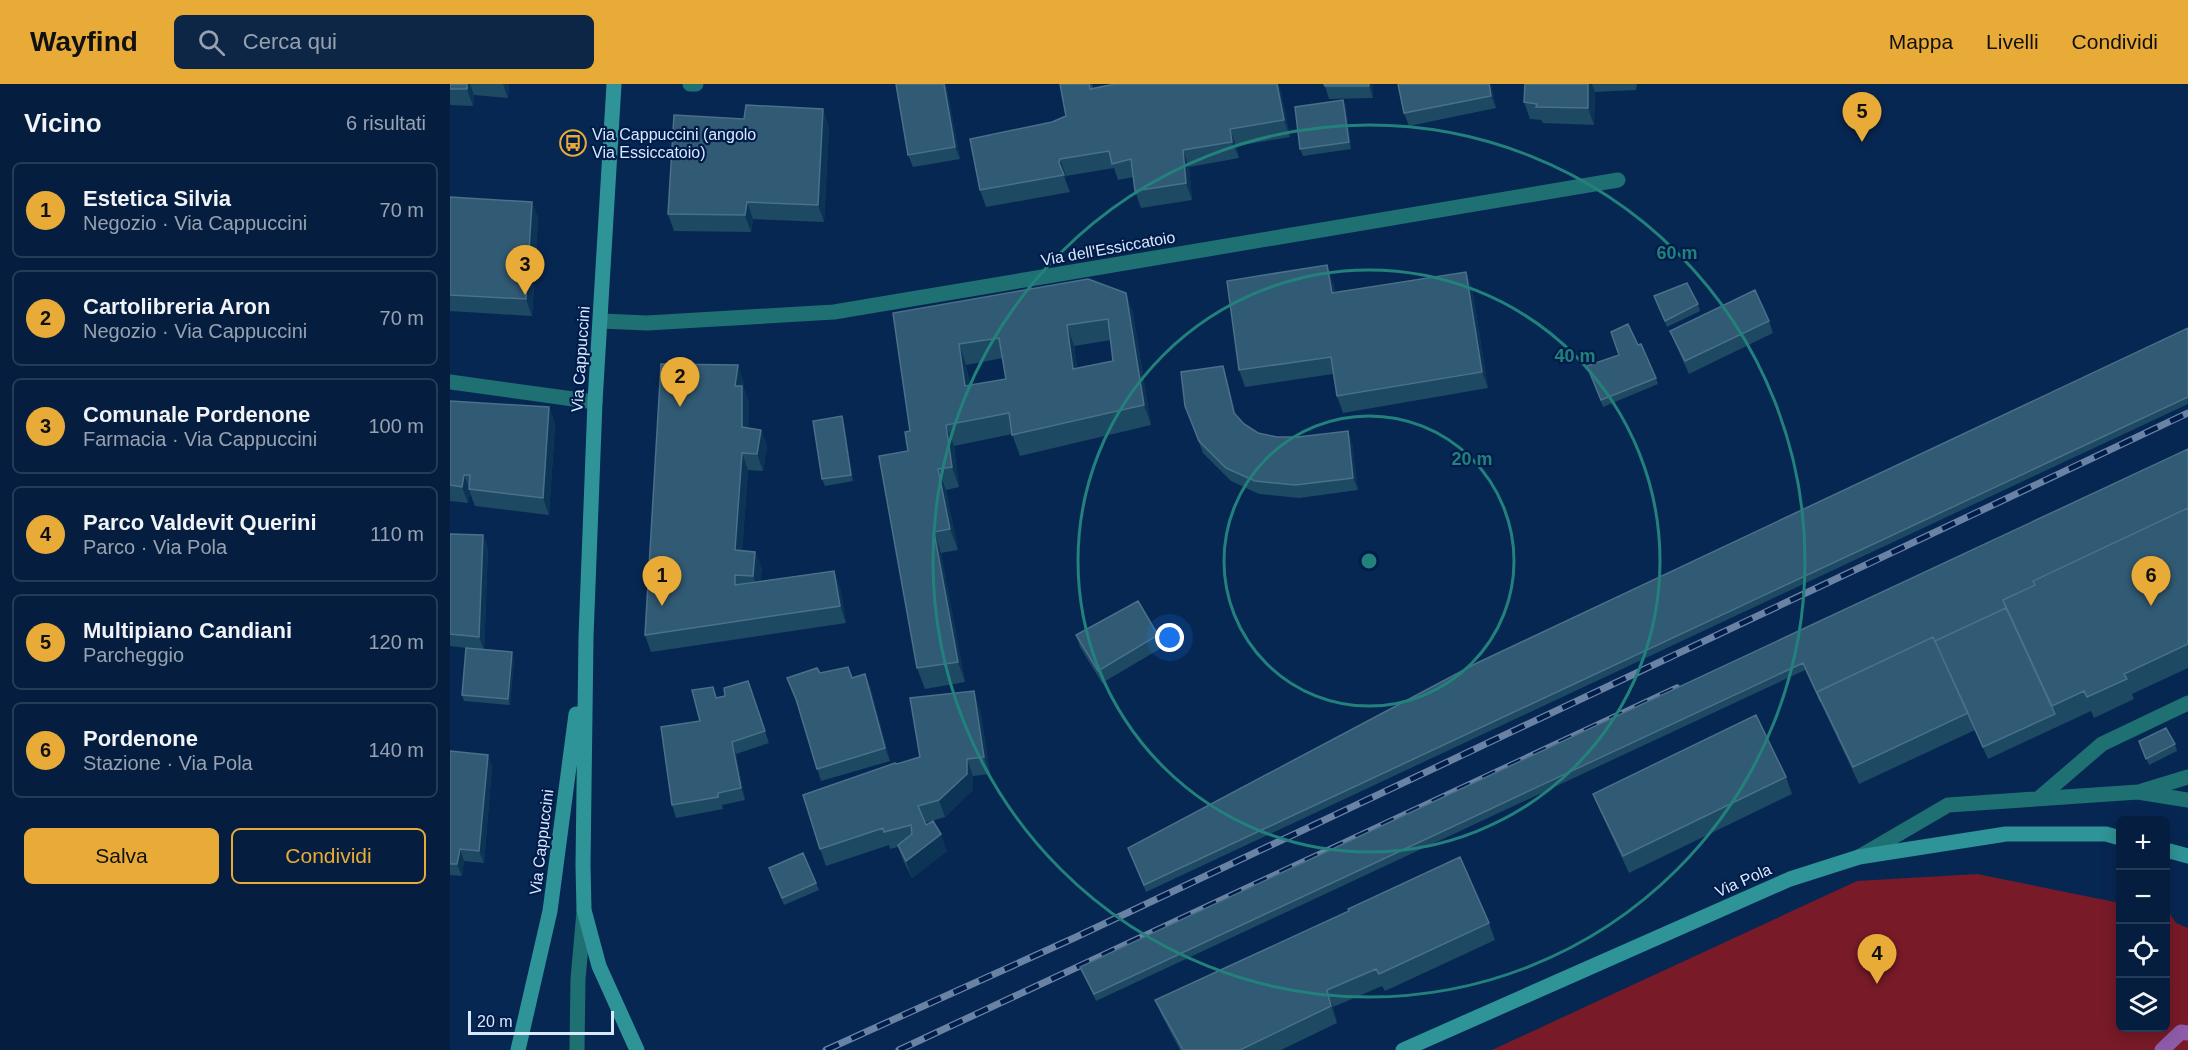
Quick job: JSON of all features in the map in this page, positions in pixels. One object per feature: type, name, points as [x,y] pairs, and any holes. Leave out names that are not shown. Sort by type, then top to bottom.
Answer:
[{"type":"main road","name":"Via Cappuccini","points":[[614,84],[595,402],[586,637],[582,807],[584,910],[599,966],[637,1050]]},
{"type":"main road","name":"Via Cappuccini","points":[[518,1050],[550,911],[586,637]]},
{"type":"main road","name":"Via Pola","points":[[1403,1050],[1790,879],[1859,856],[2006,834],[2106,834],[2116,837]]},
{"type":"main road","points":[[2170,851],[2188,856]]},
{"type":"street","points":[[690,84],[696,84]]},
{"type":"street","name":"Via dell'Essiccatoio","points":[[600,321],[647,323],[834,312],[1618,180]]},
{"type":"street","points":[[450,382],[595,402]]},
{"type":"street","points":[[2038,799],[2102,744],[2188,703]]},
{"type":"street","points":[[1859,856],[1948,805],[2138,792],[2188,777]]},
{"type":"street","points":[[2138,792],[2188,800]]},
{"type":"street","name":"Via Cappuccini","points":[[577,1050],[578,979],[584,910]]},
{"type":"shaded area","points":[[1977,874],[2116,902],[2116,1032],[2170,1032],[2170,914],[2176,923],[2188,928],[2188,1050],[1492,1050],[1857,881]]},
{"type":"building","points":[[450,84],[467,84],[467,89],[450,89]]},
{"type":"building","points":[[896,84],[944,84],[955,147],[908,155]]},
{"type":"building","points":[[1060,84],[1089,84],[1090,89],[1115,84],[1277,84],[1284,120],[1230,129],[1232,142],[1183,150],[1186,183],[1135,191],[1131,159],[1112,164],[1109,151],[1060,159],[1059,163],[1064,175],[980,190],[970,139],[1052,122],[1066,116]]},
{"type":"building","points":[[1324,84],[1369,84],[1369,86],[1325,86]]},
{"type":"building","points":[[1398,84],[1489,84],[1491,96],[1404,113]]},
{"type":"building","points":[[1525,84],[1588,84],[1588,108],[1536,107],[1537,104],[1524,102]]},
{"type":"building","points":[[1343,100],[1349,142],[1300,149],[1295,107]]},
{"type":"building","points":[[746,105],[823,109],[818,205],[747,202],[745,215],[668,214],[674,115],[744,119]]},
{"type":"building","points":[[450,197],[532,202],[526,299],[450,295]]},
{"type":"building","points":[[1327,265],[1332,293],[1466,272],[1482,372],[1337,396],[1331,357],[1239,370],[1227,281]]},
{"type":"building","points":[[1088,279],[1126,293],[1144,405],[1012,435],[1009,413],[946,425],[952,467],[938,469],[950,529],[934,532],[958,662],[917,668],[879,456],[908,451],[905,432],[910,431],[893,313]],"holes":[[[1108,319],[1113,361],[1073,369],[1067,325]],[[999,338],[1006,379],[965,386],[959,344]]]},
{"type":"building","points":[[1687,283],[1698,304],[1665,321],[1654,296]]},
{"type":"building","points":[[1755,290],[1769,321],[1685,361],[1670,331]]},
{"type":"building","points":[[1628,324],[1638,345],[1641,344],[1656,378],[1601,400],[1587,366],[1619,355],[1611,332]]},
{"type":"building","points":[[2188,328],[2188,397],[1144,885],[1128,848],[1477,663]]},
{"type":"building","points":[[661,364],[738,365],[735,386],[742,386],[742,427],[761,430],[757,454],[742,453],[735,550],[755,552],[753,576],[735,575],[735,585],[834,571],[840,606],[645,635]]},
{"type":"building","points":[[1223,366],[1234,413],[1244,424],[1258,433],[1277,437],[1298,437],[1348,431],[1353,478],[1295,485],[1255,481],[1226,468],[1199,441],[1185,406],[1181,372]]},
{"type":"building","points":[[450,401],[549,407],[543,498],[469,489],[470,475],[464,475],[462,487],[450,485]]},
{"type":"building","points":[[842,416],[851,475],[822,479],[813,421]]},
{"type":"building","points":[[2188,449],[2188,508],[2033,581],[2035,585],[2003,600],[2006,608],[1935,641],[1933,637],[1817,692],[1821,702],[1803,663],[1094,994],[1080,967]]},
{"type":"building","points":[[2188,508],[2188,644],[2124,674],[2127,679],[2087,697],[2084,691],[2052,706],[2003,600],[2035,585],[2033,581]]},
{"type":"building","points":[[450,534],[483,535],[479,637],[450,634]]},
{"type":"building","points":[[1138,601],[1158,635],[1098,671],[1076,635]]},
{"type":"building","points":[[2006,608],[2055,714],[1983,747],[1935,641]]},
{"type":"building","points":[[1933,637],[1968,713],[1853,767],[1817,692]]},
{"type":"building","points":[[466,648],[512,652],[508,699],[462,695]]},
{"type":"building","points":[[848,667],[852,678],[865,674],[885,748],[817,769],[796,699],[787,678],[817,668],[820,673]]},
{"type":"building","points":[[748,681],[765,731],[732,742],[741,788],[718,793],[718,797],[672,805],[661,727],[700,721],[692,690],[713,687],[716,698],[725,696],[724,688]]},
{"type":"building","points":[[974,691],[984,757],[967,759],[967,774],[939,800],[918,806],[926,825],[933,821],[941,834],[906,861],[898,845],[912,834],[911,825],[884,832],[883,828],[820,849],[803,795],[895,763],[920,757],[910,698]]},
{"type":"building","points":[[1756,715],[1786,777],[1623,856],[1593,794]]},
{"type":"building","points":[[2166,728],[2175,744],[2146,759],[2139,741]]},
{"type":"building","points":[[450,751],[488,755],[479,851],[460,849],[457,864],[450,864]]},
{"type":"building","points":[[803,853],[816,883],[782,898],[769,868]]},
{"type":"building","points":[[1460,857],[1489,923],[1379,974],[1376,969],[1327,990],[1331,1006],[1240,1050],[1183,1050],[1155,1000]]},
{"type":"waterway","points":[[2162,1050],[2181,1032],[2188,1033]]},
{"type":"railway","points":[[826,1050],[1074,938],[2188,413]]},
{"type":"railway","points":[[899,1050],[1677,688]]},
{"type":"place","name":"Multipiano Candiani","points":[[1862,142]]},
{"type":"place","name":"Via Cappuccini (angolo Via Essiccatoio)","points":[[573,143]]},
{"type":"place","name":"Comunale Pordenone","points":[[525,295]]},
{"type":"place","name":"Cartolibreria Aron","points":[[680,407]]},
{"type":"place","name":"Estetica Silvia","points":[[662,606]]},
{"type":"place","name":"Pordenone","points":[[2151,606]]},
{"type":"place","name":"Parco Valdevit Querini","points":[[1877,984]]}]
